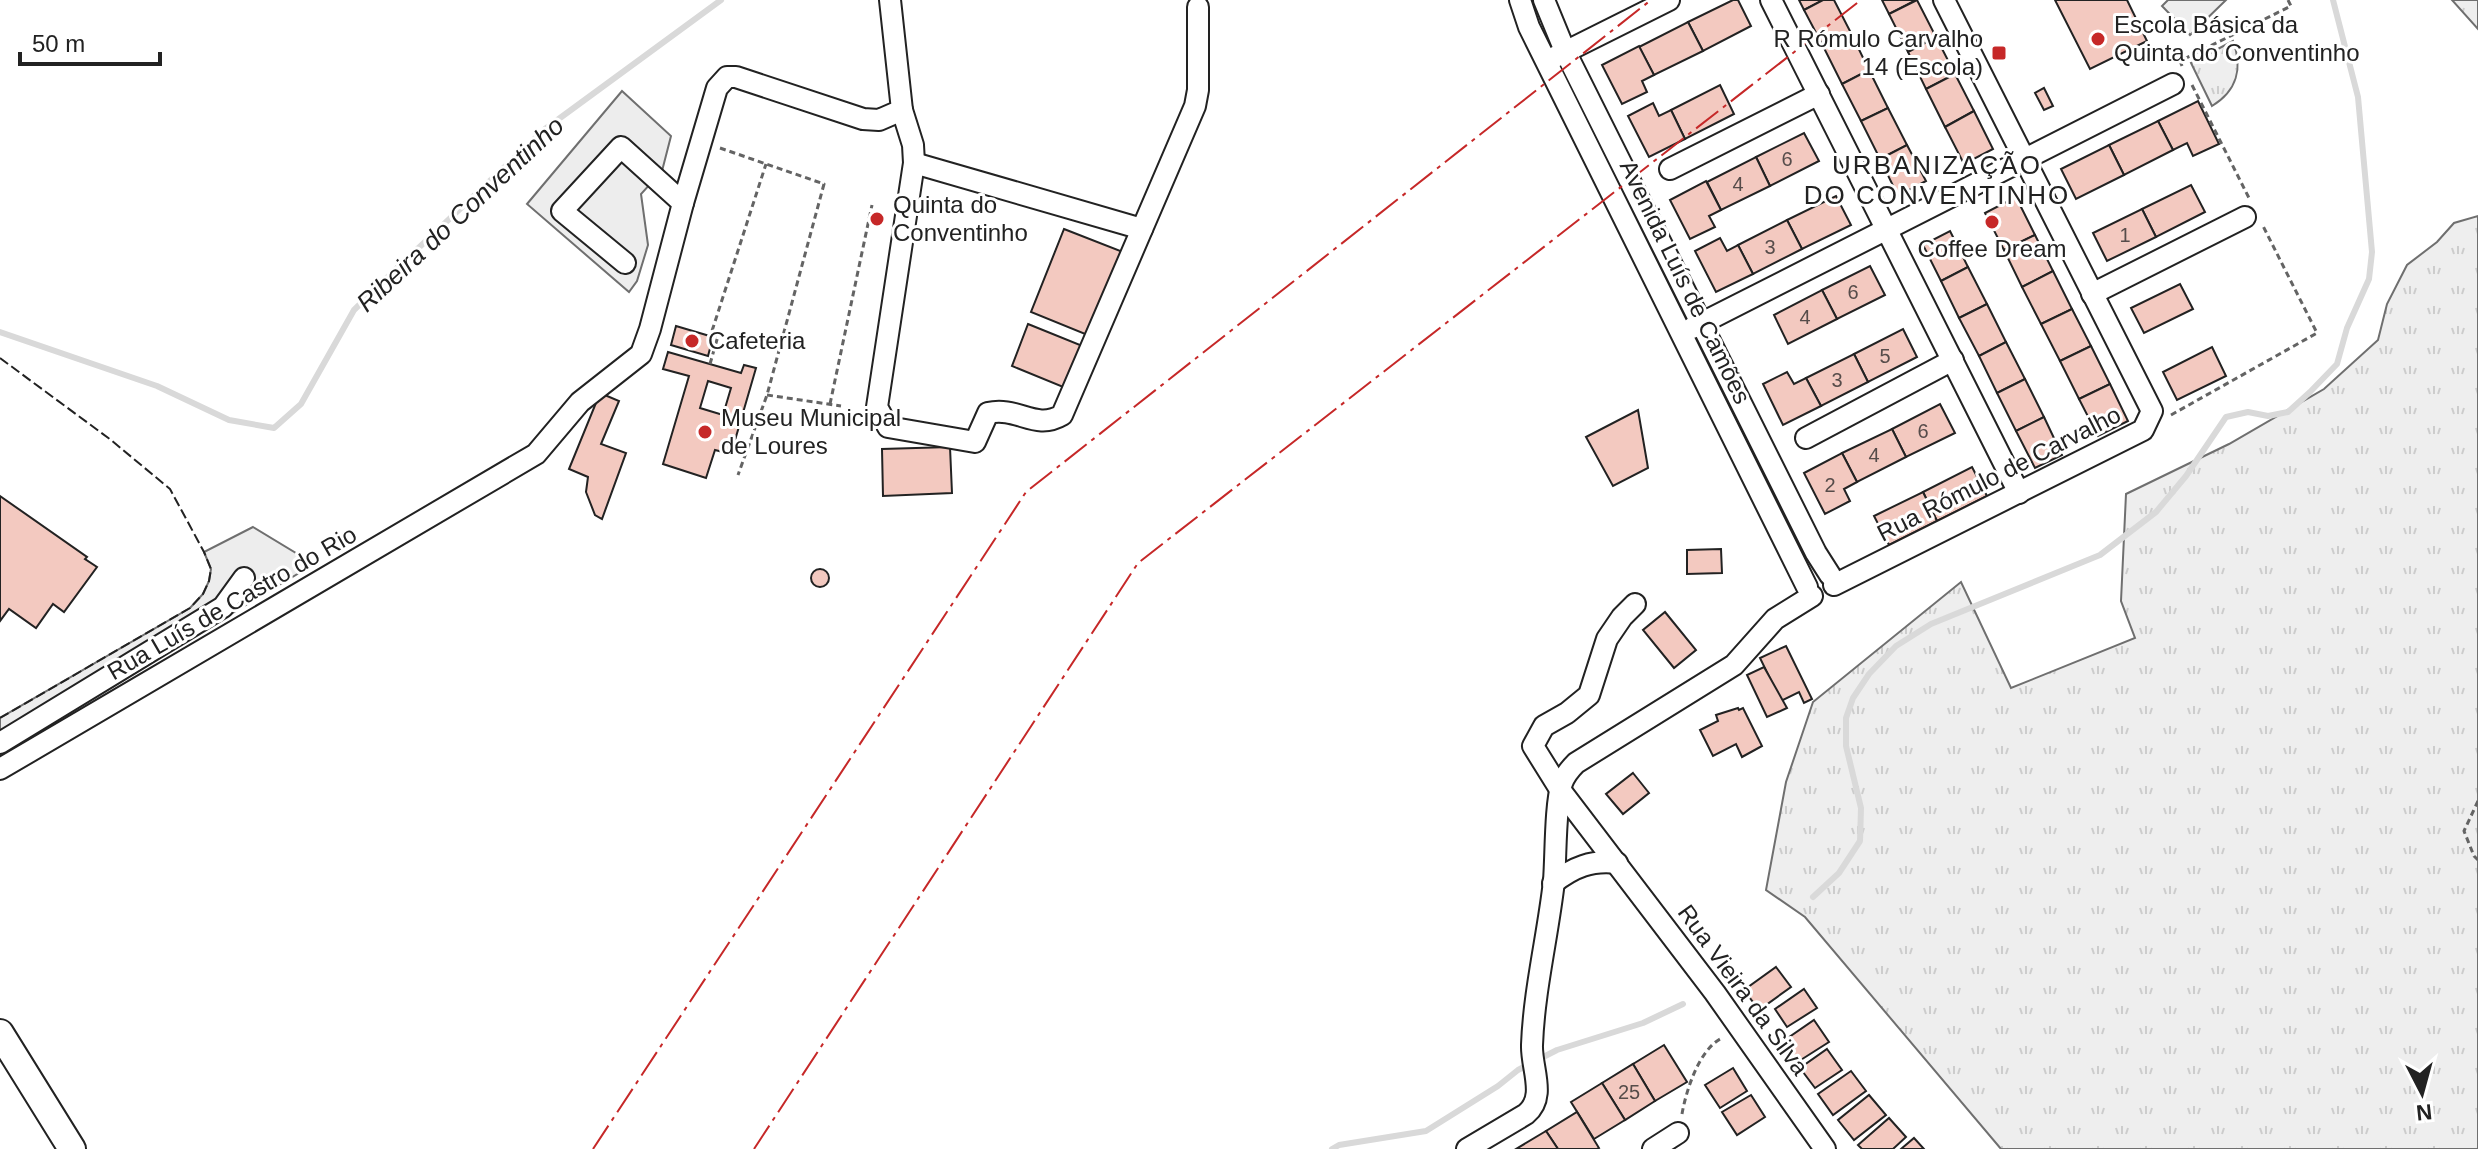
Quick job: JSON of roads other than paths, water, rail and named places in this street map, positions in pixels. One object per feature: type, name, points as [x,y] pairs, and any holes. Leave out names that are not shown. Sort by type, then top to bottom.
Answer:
[{"type":"main road","points":[[0,1033],[72,1149]]},
{"type":"street","points":[[890,0],[902,110],[913,145],[914,163],[877,407],[888,427],[975,442],[988,413],[1002,410],[1052,421],[1062,415],[1195,106],[1198,90],[1198,7]]},
{"type":"street","name":"Avenida Luís de Camões","points":[[1520,0],[1546,62],[1809,591]]},
{"type":"street","name":"Avenida Luís de Camões","points":[[1544,0],[1565,51],[1832,580]]},
{"type":"street","points":[[1546,62],[1669,0]]},
{"type":"street","points":[[1771,0],[2019,493]]},
{"type":"street","name":"Rua Rómulo de Carvalho","points":[[1809,591],[1810,578],[1817,573],[1832,580],[2019,493],[2143,430],[2152,411],[1944,0]]},
{"type":"street","name":"Rua Luís de Castro do Rio","points":[[0,769],[536,454],[580,402],[641,354],[717,88],[727,77],[736,77],[863,119],[879,120],[902,110]]},
{"type":"street","points":[[1681,333],[2180,80]]},
{"type":"street","points":[[1670,169],[1819,94]]},
{"type":"street","points":[[625,263],[562,211],[621,147],[683,203]]},
{"type":"street","points":[[914,163],[1142,229]]},
{"type":"street","points":[[2092,294],[2252,213]]},
{"type":"street","points":[[1806,438],[1953,360]]},
{"type":"street","points":[[0,743],[223,607],[244,578]]},
{"type":"street","points":[[1467,1149],[1532,1109],[1537,1096],[1532,1048],[1561,791],[1567,773],[1576,763],[1734,665],[1775,619],[1809,591]]},
{"type":"street","name":"Rua Vieira da Silva","points":[[1635,604],[1607,639],[1589,695],[1544,726],[1533,746],[1561,791],[1742,1030],[1825,1149]]},
{"type":"street","points":[[1553,883],[1581,865],[1599,861],[1617,863]]},
{"type":"street","points":[[1653,1149],[1678,1133]]},
{"type":"waterway","name":"Ribeira do Conventinho","points":[[0,332],[157,386],[229,420],[274,428],[301,404],[354,310],[394,271],[545,129],[721,0]]},
{"type":"waterway","points":[[1813,897],[1839,873],[1860,841],[1861,808],[1846,746],[1846,718],[1853,698],[1869,674],[1896,646],[1931,624],[2100,555],[2156,512],[2186,476],[2226,417],[2248,412],[2268,416],[2288,412],[2337,364],[2347,328],[2369,279],[2372,252],[2358,97],[2333,0]]},
{"type":"waterway","points":[[1332,1149],[1339,1145],[1426,1131],[1518,1070],[1557,1050],[1643,1023],[1683,1004]]},
{"type":"place","name":"Escola Básica da Quinta do Conventinho","points":[[2098,39]]},
{"type":"place","name":"R Rómulo Carvalho 14 (Escola)","points":[[1999,53]]},
{"type":"place","name":"Quinta do Conventinho","points":[[877,219]]},
{"type":"place","name":"Coffee Dream","points":[[1992,222]]},
{"type":"place","name":"Cafeteria","points":[[692,341]]},
{"type":"place","name":"Museu Municipal de Loures","points":[[705,432]]},
{"type":"district","name":"URBANIZAÇÃO DO CONVENTINHO","points":[[1937,180]]}]
